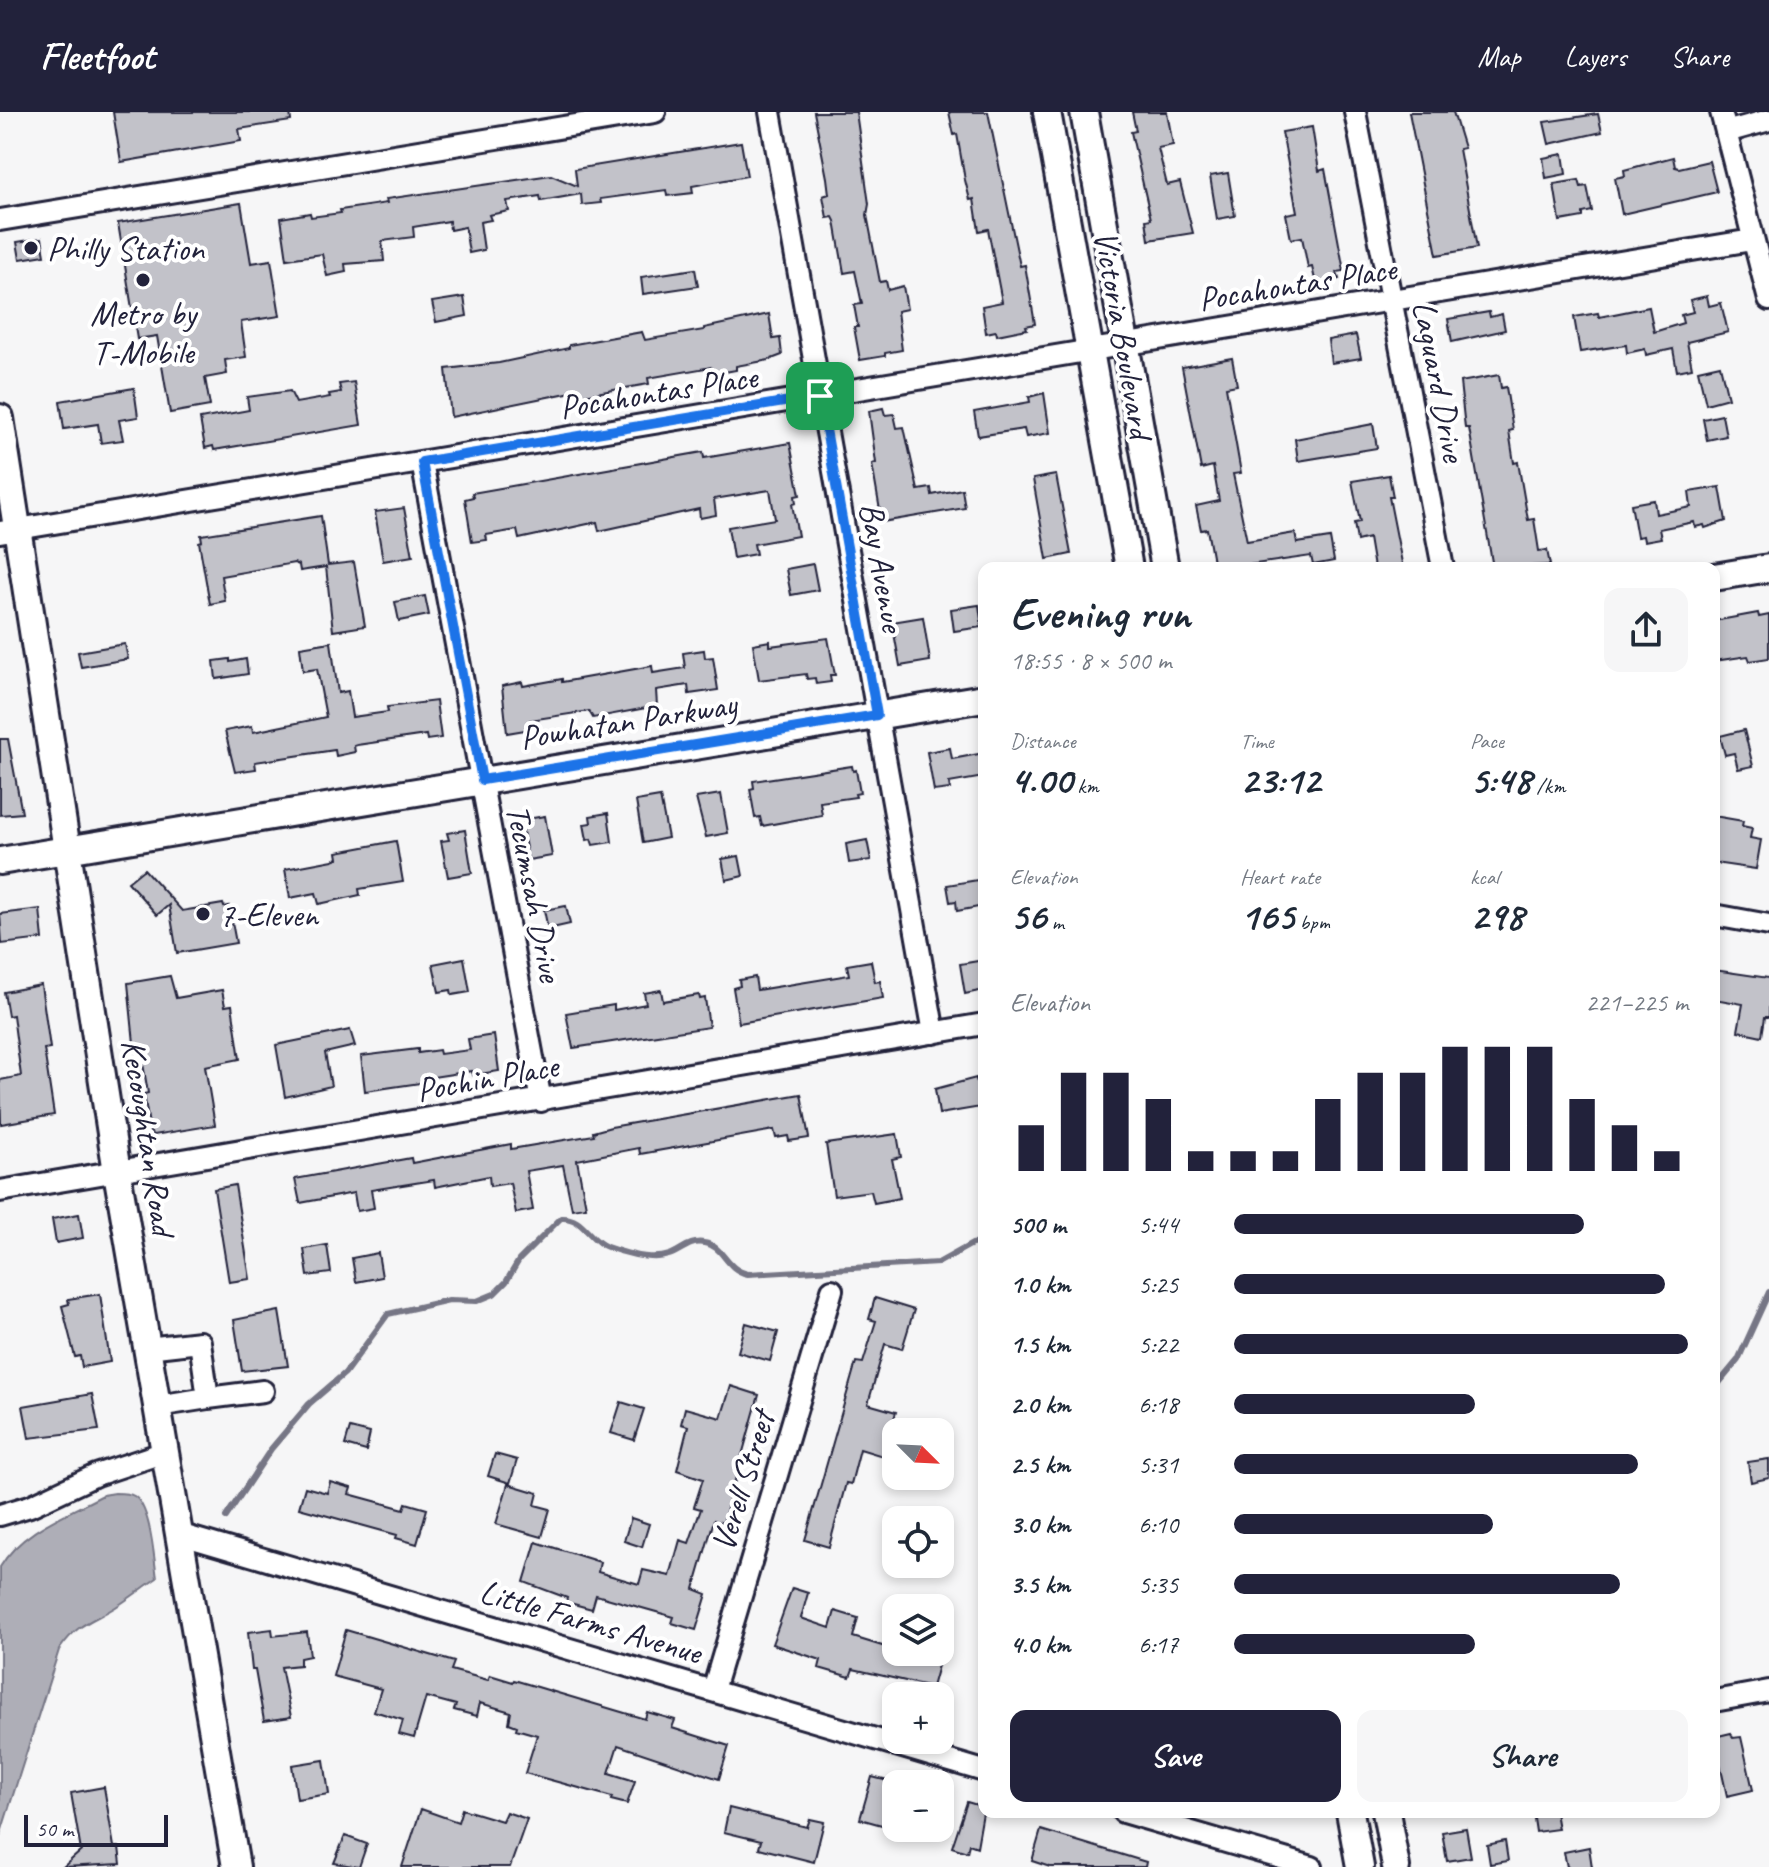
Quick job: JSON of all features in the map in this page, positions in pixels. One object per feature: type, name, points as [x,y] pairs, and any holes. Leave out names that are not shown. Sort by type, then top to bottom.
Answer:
[{"type":"main road","name":"Victoria Boulevard","points":[[1047,112],[1128,562]]},
{"type":"main road","name":"Victoria Boulevard","points":[[1084,112],[1164,562]]},
{"type":"main road","name":"Kecoughtan Road","points":[[0,418],[10,530],[236,1867]]},
{"type":"main road","points":[[1720,576],[1769,568]]},
{"type":"main road","name":"Powhatan Parkway","points":[[0,861],[978,699]]},
{"type":"main road","points":[[1351,1818],[1360,1867]]},
{"type":"main road","points":[[1387,1818],[1396,1867]]},
{"type":"street","points":[[0,220],[655,112]]},
{"type":"street","name":"Bay Avenue","points":[[770,112],[934,1033]]},
{"type":"street","name":"Laguard Drive","points":[[1355,112],[1442,562]]},
{"type":"street","points":[[1769,120],[1724,122],[1769,300]]},
{"type":"street","name":"Pocahontas Place","points":[[10,530],[1752,240]]},
{"type":"street","name":"Tecumsah Drive","points":[[422,462],[541,1101]]},
{"type":"street","points":[[1720,916],[1769,925]]},
{"type":"street","name":"Pochin Place","points":[[0,1191],[978,1025]]},
{"type":"street","name":"Verell Street","points":[[713,1690],[832,1290]]},
{"type":"street","points":[[147,1348],[200,1342],[208,1398]]},
{"type":"street","points":[[157,1406],[263,1391]]},
{"type":"street","points":[[3,1519],[96,1475],[165,1452]]},
{"type":"street","name":"Little Farms Avenue","points":[[179,1534],[978,1769]]},
{"type":"street","points":[[1720,1700],[1769,1691]]},
{"type":"street","points":[[1144,1818],[1312,1867]]},
{"type":"shaded area","points":[[103,1495],[134,1496],[144,1510],[157,1578],[81,1626],[59,1650],[0,1836],[0,1567],[9,1554],[33,1533]]},
{"type":"building","points":[[113,112],[290,112],[291,121],[239,129],[241,141],[121,162]]},
{"type":"building","points":[[814,112],[856,112],[869,204],[867,215],[880,282],[886,281],[888,290],[903,286],[907,309],[897,311],[902,350],[885,353],[885,356],[860,360],[854,305],[862,304],[855,271],[844,273],[835,221],[833,217],[827,218],[823,196],[829,194]]},
{"type":"building","points":[[949,112],[988,112],[1020,266],[1025,265],[1035,324],[1026,326],[1027,329],[997,335],[996,331],[986,333],[982,306],[1002,302],[988,229],[979,231],[974,199],[970,200],[957,134],[954,135]]},
{"type":"building","points":[[1132,112],[1167,112],[1173,145],[1158,148],[1167,185],[1180,182],[1193,233],[1149,240],[1146,220],[1151,219],[1131,132],[1136,131]]},
{"type":"building","points":[[1409,112],[1453,112],[1464,148],[1459,149],[1477,248],[1437,255]]},
{"type":"building","points":[[1598,114],[1602,132],[1549,144],[1544,122]]},
{"type":"building","points":[[1312,127],[1319,171],[1325,169],[1344,271],[1337,272],[1339,279],[1316,284],[1312,267],[1308,268],[1302,237],[1291,239],[1286,214],[1297,212],[1282,132]]},
{"type":"building","points":[[741,142],[747,176],[692,186],[693,193],[667,196],[666,190],[600,199],[601,203],[582,205],[581,194],[541,201],[540,196],[507,201],[509,211],[489,215],[491,220],[480,222],[484,250],[469,253],[465,227],[450,230],[449,221],[413,227],[414,237],[382,241],[384,261],[345,264],[346,272],[327,276],[322,254],[287,259],[281,218],[310,213],[311,217],[341,213],[340,210],[387,203],[386,199],[551,175],[577,186],[575,169]]},
{"type":"building","points":[[1563,154],[1566,174],[1546,178],[1543,158]]},
{"type":"building","points":[[1673,157],[1675,167],[1679,168],[1709,161],[1717,192],[1622,214],[1615,178],[1625,176],[1624,170]]},
{"type":"building","points":[[1228,173],[1235,216],[1217,219],[1210,176]]},
{"type":"building","points":[[1579,180],[1581,187],[1587,186],[1592,211],[1583,213],[1583,217],[1560,221],[1554,184]]},
{"type":"building","points":[[241,203],[251,263],[271,260],[280,316],[241,322],[246,357],[225,360],[227,374],[205,378],[210,406],[170,413],[157,336],[137,339],[118,223]]},
{"type":"building","name":"Philly Station","points":[[42,238],[45,255],[20,259],[17,242]]},
{"type":"building","points":[[695,269],[698,286],[643,294],[641,277]]},
{"type":"building","points":[[1707,296],[1709,306],[1721,303],[1728,332],[1687,342],[1692,368],[1677,371],[1673,349],[1646,355],[1645,349],[1627,353],[1626,345],[1580,352],[1574,317],[1598,313],[1599,317],[1649,307],[1654,332],[1683,323],[1681,315],[1693,312],[1690,300]]},
{"type":"building","points":[[464,297],[467,316],[436,322],[432,302]]},
{"type":"building","points":[[1489,312],[1490,317],[1502,314],[1505,330],[1452,342],[1448,319]]},
{"type":"building","points":[[769,314],[773,339],[780,338],[782,355],[769,360],[714,374],[711,367],[648,378],[649,384],[578,396],[577,391],[451,417],[446,369],[499,363],[569,348],[569,345],[642,332],[645,340],[704,330]]},
{"type":"building","points":[[1356,335],[1361,358],[1331,363],[1328,340]]},
{"type":"building","points":[[1232,358],[1237,385],[1226,387],[1241,473],[1233,474],[1247,541],[1295,533],[1297,543],[1330,538],[1334,561],[1312,562],[1311,556],[1269,562],[1213,562],[1207,529],[1201,530],[1196,506],[1219,501],[1213,466],[1201,469],[1182,367]]},
{"type":"building","points":[[1720,365],[1728,398],[1706,404],[1698,370]]},
{"type":"building","points":[[1499,375],[1501,388],[1506,387],[1513,430],[1509,431],[1514,463],[1518,462],[1528,520],[1534,519],[1539,551],[1547,550],[1549,562],[1492,562],[1469,428],[1465,428],[1460,382]]},
{"type":"building","points":[[354,382],[361,425],[214,450],[213,446],[205,448],[200,419],[249,410],[247,397],[290,391],[296,403],[330,397],[329,394],[341,392],[339,384]]},
{"type":"building","points":[[134,388],[138,417],[119,420],[123,440],[101,443],[98,424],[64,429],[60,401]]},
{"type":"building","points":[[1044,393],[1050,433],[1026,437],[1024,429],[978,436],[974,412],[1030,402],[1029,397]]},
{"type":"building","points":[[883,408],[885,415],[894,414],[897,428],[904,427],[918,490],[931,488],[932,495],[962,489],[965,508],[882,522],[872,464],[876,463],[869,411]]},
{"type":"building","points":[[1722,415],[1726,436],[1707,440],[1703,419]]},
{"type":"building","points":[[1373,424],[1377,448],[1298,461],[1295,439]]},
{"type":"building","points":[[790,443],[800,495],[795,496],[796,503],[792,504],[798,536],[754,544],[756,554],[733,558],[728,527],[775,519],[770,490],[714,499],[716,515],[700,518],[699,509],[599,531],[597,522],[519,539],[517,530],[486,535],[487,540],[472,542],[465,499],[473,497],[472,493],[703,452],[704,458]]},
{"type":"building","points":[[1056,475],[1071,554],[1047,559],[1033,479]]},
{"type":"building","points":[[1389,475],[1393,497],[1389,497],[1402,562],[1373,562],[1369,538],[1357,541],[1354,523],[1360,522],[1352,481]]},
{"type":"building","points":[[1720,487],[1726,521],[1705,528],[1704,525],[1695,527],[1694,522],[1659,529],[1661,538],[1644,541],[1643,536],[1637,537],[1631,504],[1654,500],[1656,514],[1691,507],[1689,492]]},
{"type":"building","points":[[404,508],[413,556],[383,561],[375,512]]},
{"type":"building","points":[[321,516],[328,565],[354,562],[365,626],[333,631],[326,567],[300,571],[299,565],[294,563],[221,576],[225,601],[210,604],[199,542],[202,541],[201,535]]},
{"type":"building","points":[[813,564],[818,590],[791,595],[786,569]]},
{"type":"building","points":[[425,596],[429,615],[399,621],[395,602]]},
{"type":"building","points":[[978,605],[978,628],[954,631],[951,609]]},
{"type":"building","points":[[1758,613],[1759,617],[1769,615],[1769,658],[1750,661],[1748,656],[1720,660],[1720,620]]},
{"type":"building","points":[[923,617],[930,661],[900,666],[892,622]]},
{"type":"building","points":[[828,638],[835,675],[830,675],[831,682],[816,684],[815,678],[807,679],[806,674],[759,680],[753,644],[770,641],[770,646]]},
{"type":"building","points":[[331,642],[338,693],[348,691],[352,717],[388,712],[387,707],[436,701],[441,738],[427,740],[426,735],[357,745],[354,746],[355,752],[336,756],[335,750],[255,762],[256,769],[235,772],[225,731],[252,726],[253,732],[326,717],[317,669],[303,671],[300,647]]},
{"type":"building","points":[[125,644],[128,659],[81,667],[78,652]]},
{"type":"building","points":[[704,650],[705,658],[713,657],[718,690],[689,694],[688,685],[656,690],[657,706],[593,718],[589,711],[530,720],[531,729],[507,733],[502,686],[522,682],[523,686],[562,679],[562,682],[652,666],[653,673],[685,668],[683,653]]},
{"type":"building","points":[[230,659],[230,662],[246,659],[248,674],[216,679],[214,661]]},
{"type":"building","points":[[1744,730],[1753,766],[1738,769],[1734,753],[1725,755],[1720,736]]},
{"type":"building","points":[[0,739],[8,739],[22,813],[0,815]]},
{"type":"building","points":[[950,748],[952,759],[978,754],[978,778],[949,783],[950,789],[934,791],[927,752]]},
{"type":"building","points":[[852,766],[853,771],[856,770],[860,793],[855,794],[856,797],[820,802],[822,815],[762,826],[760,817],[755,818],[750,789],[754,788],[753,781]]},
{"type":"building","points":[[721,794],[728,833],[706,837],[696,798]]},
{"type":"building","points":[[660,797],[668,838],[643,843],[636,801]]},
{"type":"building","points":[[608,813],[612,842],[593,845],[591,839],[587,840],[584,824],[591,823],[590,816]]},
{"type":"building","points":[[545,816],[552,856],[528,860],[521,820]]},
{"type":"building","points":[[1720,817],[1743,821],[1742,826],[1752,828],[1750,838],[1761,840],[1756,869],[1720,864]]},
{"type":"building","points":[[465,830],[472,873],[448,877],[441,841],[449,840],[447,833]]},
{"type":"building","points":[[867,840],[871,860],[849,863],[846,844]]},
{"type":"building","points":[[396,841],[403,882],[359,889],[360,895],[319,904],[316,893],[290,898],[285,869],[333,860],[338,858],[337,852]]},
{"type":"building","points":[[739,856],[743,876],[726,880],[722,859]]},
{"type":"building","points":[[144,869],[182,911],[223,904],[224,907],[229,906],[236,943],[177,953],[169,905],[157,915],[128,882]]},
{"type":"building","points":[[978,880],[978,907],[957,911],[956,901],[950,902],[947,885]]},
{"type":"building","points":[[566,906],[570,924],[548,929],[544,910]]},
{"type":"building","points":[[40,909],[43,939],[2,944],[0,914]]},
{"type":"building","points":[[464,958],[470,992],[452,995],[451,990],[439,992],[433,964]]},
{"type":"building","points":[[871,961],[875,982],[880,981],[883,998],[739,1023],[733,988],[740,986],[739,980],[755,977],[757,990],[849,975],[847,965]]},
{"type":"building","points":[[978,961],[978,991],[965,994],[960,964]]},
{"type":"building","points":[[1720,971],[1769,978],[1769,1017],[1765,1017],[1762,1036],[1738,1031],[1743,1004],[1720,1000]]},
{"type":"building","points":[[170,976],[176,998],[222,990],[225,1006],[232,1005],[240,1059],[205,1066],[215,1125],[154,1135],[150,1132],[144,1094],[148,1093],[140,1046],[134,1043],[128,983]]},
{"type":"building","points":[[41,985],[50,1048],[44,1049],[54,1115],[1,1124],[0,1080],[21,1076],[13,1015],[8,1016],[4,992]]},
{"type":"building","points":[[661,990],[663,1001],[699,995],[700,999],[705,998],[709,1027],[573,1048],[566,1013],[614,1005],[614,1010],[646,1004],[644,993]]},
{"type":"building","points":[[350,1030],[355,1046],[325,1053],[331,1086],[285,1097],[276,1045]]},
{"type":"building","points":[[494,1035],[499,1071],[473,1075],[472,1071],[433,1077],[434,1081],[365,1091],[361,1056],[418,1049],[418,1053],[439,1050],[440,1054],[470,1050],[468,1039]]},
{"type":"building","points":[[976,1078],[978,1108],[939,1114],[935,1089]]},
{"type":"building","points":[[801,1094],[809,1138],[789,1141],[788,1136],[776,1138],[774,1130],[640,1154],[639,1148],[577,1160],[586,1207],[572,1209],[563,1165],[526,1171],[533,1210],[516,1213],[510,1183],[490,1186],[489,1176],[435,1187],[434,1180],[371,1190],[374,1208],[357,1211],[354,1193],[300,1203],[295,1179],[411,1158],[412,1163],[511,1144],[511,1149],[594,1135],[593,1132],[611,1127]]},
{"type":"building","points":[[897,1134],[901,1157],[892,1159],[900,1198],[874,1203],[871,1191],[834,1196],[826,1144]]},
{"type":"building","points":[[235,1185],[250,1279],[229,1282],[214,1189]]},
{"type":"building","points":[[79,1214],[83,1238],[56,1243],[52,1219]]},
{"type":"building","points":[[327,1245],[331,1273],[308,1276],[304,1249]]},
{"type":"building","points":[[378,1253],[382,1277],[356,1282],[352,1258]]},
{"type":"building","points":[[100,1294],[110,1362],[82,1367],[80,1356],[75,1357],[62,1306],[69,1304],[68,1299]]},
{"type":"building","points":[[875,1298],[914,1310],[902,1349],[885,1344],[868,1404],[896,1412],[894,1418],[882,1418],[882,1456],[860,1449],[851,1484],[846,1483],[829,1547],[805,1540],[856,1362],[863,1363],[876,1321],[869,1319]]},
{"type":"building","points":[[279,1311],[288,1366],[242,1371],[234,1320]]},
{"type":"building","points":[[746,1323],[778,1332],[770,1361],[738,1352]]},
{"type":"building","points":[[731,1386],[759,1395],[723,1523],[714,1520],[694,1589],[707,1594],[696,1630],[672,1623],[674,1617],[596,1595],[592,1609],[566,1602],[567,1598],[524,1582],[536,1542],[600,1562],[598,1572],[639,1584],[643,1570],[670,1576],[680,1540],[689,1543],[701,1509],[694,1507],[703,1479],[677,1470],[688,1426],[681,1424],[685,1408],[721,1418]]},
{"type":"building","points":[[92,1394],[99,1430],[29,1438],[23,1406]]},
{"type":"building","points":[[621,1402],[644,1409],[634,1440],[611,1433]]},
{"type":"building","points":[[350,1428],[370,1433],[366,1451],[345,1445]]},
{"type":"building","points":[[495,1454],[517,1460],[510,1483],[488,1476]]},
{"type":"building","points":[[1769,1459],[1769,1478],[1751,1482],[1748,1462]]},
{"type":"building","points":[[330,1482],[351,1488],[349,1494],[404,1509],[406,1503],[427,1509],[417,1544],[396,1538],[397,1535],[299,1508],[305,1487],[327,1493]]},
{"type":"building","points":[[508,1484],[538,1493],[535,1505],[550,1509],[542,1537],[496,1524]]},
{"type":"building","points":[[631,1518],[649,1524],[642,1547],[624,1541]]},
{"type":"building","points":[[792,1588],[808,1593],[801,1618],[830,1628],[835,1611],[858,1618],[853,1637],[882,1646],[882,1666],[938,1666],[933,1682],[910,1682],[853,1669],[850,1677],[819,1668],[821,1660],[772,1644]]},
{"type":"building","points":[[272,1629],[273,1636],[307,1632],[310,1656],[300,1658],[300,1665],[281,1667],[291,1717],[264,1721],[255,1670],[252,1670],[248,1632]]},
{"type":"building","points":[[346,1630],[454,1662],[451,1670],[488,1680],[490,1675],[514,1680],[645,1719],[647,1712],[675,1720],[672,1728],[729,1746],[719,1779],[618,1745],[609,1773],[635,1781],[627,1804],[525,1773],[537,1735],[516,1729],[517,1726],[509,1723],[511,1712],[480,1703],[477,1716],[454,1710],[456,1705],[426,1697],[414,1738],[399,1734],[403,1720],[374,1711],[381,1689],[333,1676]]},
{"type":"building","points":[[1731,1733],[1733,1738],[1741,1737],[1753,1790],[1727,1796],[1720,1764],[1720,1736]]},
{"type":"building","points":[[324,1760],[329,1794],[297,1799],[292,1765]]},
{"type":"building","points":[[872,1777],[882,1780],[882,1825],[860,1819]]},
{"type":"building","points":[[104,1787],[114,1847],[119,1847],[121,1864],[63,1867],[81,1851],[71,1793]]},
{"type":"building","points":[[967,1802],[978,1805],[978,1818],[982,1818],[977,1847],[969,1844],[967,1852],[952,1847]]},
{"type":"building","points":[[729,1808],[807,1827],[810,1819],[824,1822],[814,1862],[759,1848],[761,1841],[724,1832]]},
{"type":"building","points":[[421,1809],[458,1822],[462,1809],[502,1821],[506,1812],[527,1819],[510,1867],[402,1867]]},
{"type":"building","points":[[1534,1818],[1556,1818],[1558,1829],[1536,1832]]},
{"type":"building","points":[[1466,1828],[1471,1857],[1447,1861],[1442,1832]]},
{"type":"building","points":[[1041,1830],[1146,1862],[1145,1867],[1050,1867],[1032,1861]]},
{"type":"building","points":[[345,1836],[367,1844],[359,1867],[334,1863]]},
{"type":"building","points":[[1505,1841],[1508,1861],[1490,1864],[1487,1845]]},
{"type":"building","points":[[1589,1847],[1592,1867],[1567,1867],[1564,1852]]},
{"type":"waterway","points":[[226,1517],[271,1449],[309,1404],[345,1373],[388,1314],[449,1300],[477,1301],[494,1294],[506,1282],[519,1260],[561,1218],[575,1221],[607,1247],[638,1256],[662,1257],[694,1243],[711,1245],[734,1267],[748,1274],[938,1263],[978,1243]]},
{"type":"waterway","points":[[1720,1382],[1738,1360],[1769,1292]]},
{"type":"place","name":"Philly Station","points":[[31,248]]},
{"type":"place","name":"Metro by T-Mobile","points":[[143,280]]},
{"type":"place","name":"7-Eleven","points":[[203,914]]},
{"type":"route","points":[[820,396],[877,715],[482,780],[422,462],[820,396]]}]
